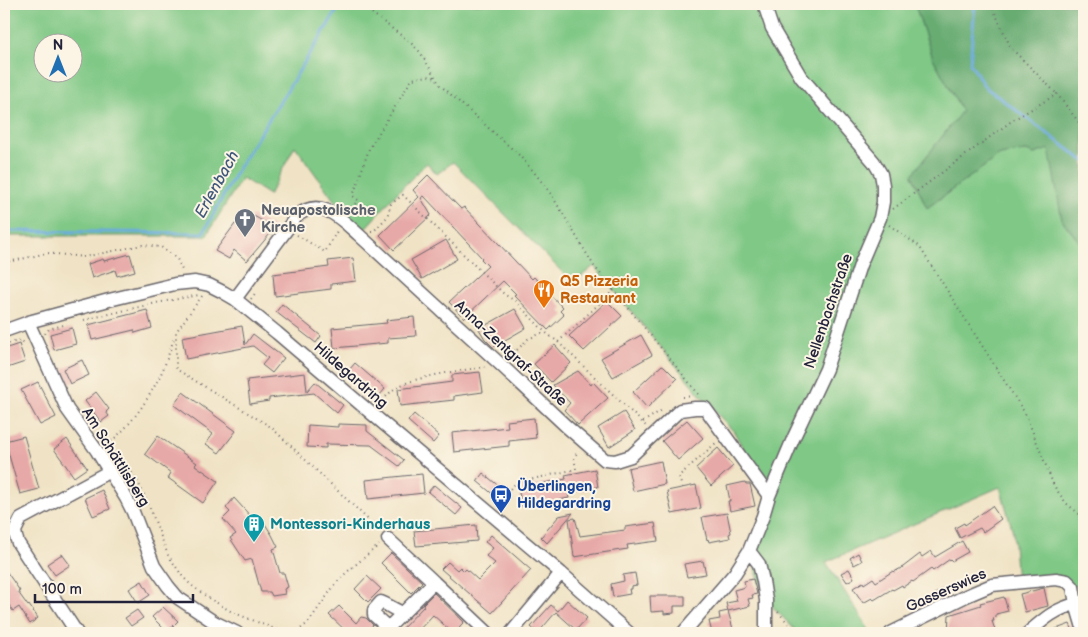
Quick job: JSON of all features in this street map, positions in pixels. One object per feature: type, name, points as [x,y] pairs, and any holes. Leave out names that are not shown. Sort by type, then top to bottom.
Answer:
[{"type":"street","name":"Nellenbachstraße","points":[[683,633],[735,573],[750,551],[769,496],[826,369],[860,265],[880,218],[883,202],[883,186],[874,162],[801,77],[772,28],[764,4]]},
{"type":"street","name":"Anna-Zentgraf-Straße","points":[[235,299],[296,217],[306,209],[320,208],[331,212],[343,221],[503,359],[566,426],[605,460],[620,460],[631,456],[680,410],[705,408]]},
{"type":"street","name":"Hildegardring","points":[[4,331],[28,322],[174,284],[195,282],[206,291],[223,292],[235,299],[277,333],[561,573],[629,633]]},
{"type":"street","name":"Am Schättlisberg","points":[[28,322],[67,409],[110,471],[133,512],[154,566],[178,598],[214,622],[237,633]]},
{"type":"street","points":[[705,408],[769,496]]},
{"type":"street","points":[[77,633],[23,552],[15,530],[21,519],[110,471]]},
{"type":"street","points":[[388,539],[488,633]]},
{"type":"street","points":[[750,551],[759,564],[766,600],[766,633]]},
{"type":"street","points":[[512,633],[561,573]]},
{"type":"street","name":"Gasserswies","points":[[891,633],[992,584],[1056,579],[1067,581],[1073,587],[1076,604]]},
{"type":"street","points":[[403,612],[434,582]]},
{"type":"street","points":[[1028,633],[1050,615],[1064,607],[1076,604],[1084,630]]},
{"type":"path","points":[[360,4],[411,43],[420,52],[440,85],[518,154],[534,172],[551,194],[594,266],[701,396],[705,408]]},
{"type":"path","points":[[991,4],[1011,48],[1057,94],[1084,129]]},
{"type":"path","points":[[297,235],[325,252],[358,200],[353,196],[369,149],[412,79],[428,76],[436,78]]},
{"type":"path","points":[[1057,94],[1013,120],[880,218],[919,246],[1026,414],[1054,486],[1066,503],[1084,518]]},
{"type":"path","points":[[359,235],[374,231],[387,218],[391,204],[403,195],[504,294],[516,301],[545,332],[643,422]]},
{"type":"path","points":[[4,261],[13,261],[47,253],[84,257],[142,245],[161,247],[176,259],[183,272]]},
{"type":"path","points":[[558,342],[614,290]]},
{"type":"path","points":[[85,320],[197,295],[206,291]]},
{"type":"path","points":[[97,451],[115,438],[141,409],[161,375],[176,332],[206,291]]},
{"type":"path","points":[[44,339],[45,333],[49,330],[67,324]]},
{"type":"path","points":[[113,455],[123,462],[136,478],[168,555],[191,585],[232,612],[286,633],[298,631],[308,623],[347,572],[388,539],[272,428],[176,369],[176,332]]},
{"type":"path","points":[[371,413],[393,389],[402,384],[503,359],[513,348],[515,352],[528,339],[545,332]]},
{"type":"path","points":[[682,488],[679,476],[726,436]]},
{"type":"path","points":[[488,512],[516,483],[576,469],[574,457]]},
{"type":"path","points":[[766,600],[797,633]]},
{"type":"green space","points":[[4,4],[913,4],[933,58],[962,111],[912,175],[927,208],[1000,155],[1026,151],[1035,154],[1050,148],[1062,220],[1084,248],[1084,583],[1073,587],[1067,581],[1017,582],[1013,532],[1000,487],[826,562],[871,633],[798,633],[766,600],[749,551],[769,496],[734,432],[701,396],[594,266],[573,283],[453,162],[437,174],[427,163],[359,235],[295,146],[269,195],[242,178],[206,236],[4,236]]},
{"type":"green space","points":[[913,4],[1084,4],[1084,19],[1077,26],[1084,35],[1084,248],[1062,220],[1049,149],[1034,154],[1026,151],[1000,155],[927,208],[912,175],[962,111],[933,58]]},
{"type":"building","points":[[428,175],[461,209],[464,207],[532,279],[534,277],[563,308],[560,311],[564,315],[548,330],[503,281],[464,318],[449,302],[488,266],[424,196],[421,198],[431,215],[394,250],[380,235],[419,197],[413,190]]},
{"type":"building","name":"Neuapostolische Kirche","points":[[252,215],[275,228],[247,261],[234,250],[229,259],[215,251],[235,224],[246,226]]},
{"type":"building","points":[[446,240],[457,259],[422,279],[411,260]]},
{"type":"building","points":[[130,254],[135,271],[117,276],[115,270],[92,278],[88,264]]},
{"type":"building","points":[[353,258],[356,281],[331,284],[331,289],[275,296],[273,274],[329,267],[328,261]]},
{"type":"building","points":[[607,301],[622,316],[584,351],[569,336]]},
{"type":"building","points":[[282,304],[321,336],[316,343],[276,312]]},
{"type":"building","points":[[515,309],[526,328],[493,347],[479,329]]},
{"type":"building","points":[[147,310],[152,328],[135,333],[134,330],[92,340],[88,325]]},
{"type":"building","points":[[414,317],[416,336],[388,338],[388,343],[334,348],[332,328],[387,323],[386,320]]},
{"type":"building","points":[[242,326],[245,345],[253,334],[284,358],[272,373],[262,365],[268,358],[253,346],[186,359],[182,337]]},
{"type":"building","points":[[72,328],[76,344],[54,350],[50,334]]},
{"type":"building","points":[[641,335],[652,355],[613,377],[601,358]]},
{"type":"building","points":[[19,344],[25,362],[4,369],[4,349]]},
{"type":"building","points":[[555,345],[571,363],[551,382],[534,364]]},
{"type":"building","points":[[82,360],[89,375],[70,384],[63,369]]},
{"type":"building","points":[[355,363],[385,389],[379,396],[349,370]]},
{"type":"building","points":[[662,365],[677,379],[647,408],[633,392]]},
{"type":"building","points":[[578,371],[591,385],[593,382],[608,398],[578,425],[564,410],[570,403],[553,385]]},
{"type":"building","points":[[480,372],[483,392],[454,396],[454,400],[400,406],[398,389],[452,382],[452,375]]},
{"type":"building","points":[[305,373],[307,391],[315,382],[343,405],[337,413],[314,393],[269,398],[269,401],[250,404],[247,380]]},
{"type":"building","points":[[38,382],[56,417],[40,425],[21,390]]},
{"type":"building","points":[[96,392],[109,409],[106,412],[109,416],[101,422],[85,401]]},
{"type":"building","points":[[183,392],[236,431],[219,453],[206,444],[213,434],[174,405]]},
{"type":"building","points":[[624,412],[635,430],[609,447],[598,428]]},
{"type":"building","points":[[414,414],[439,436],[433,443],[408,421]]},
{"type":"building","points":[[534,418],[536,438],[509,441],[509,446],[454,452],[452,433],[508,427],[507,421]]},
{"type":"building","points":[[687,420],[703,438],[678,460],[662,441]]},
{"type":"building","points":[[338,424],[367,425],[367,431],[404,460],[399,466],[371,445],[326,444],[326,448],[307,447],[308,425],[338,427]]},
{"type":"building","points":[[24,436],[39,489],[20,494],[5,441]]},
{"type":"building","points":[[158,436],[197,463],[195,465],[218,481],[203,503],[168,478],[171,473],[145,454]]},
{"type":"building","points":[[67,439],[87,468],[74,477],[54,449]]},
{"type":"building","points":[[718,448],[733,466],[711,486],[696,468]]},
{"type":"building","points":[[661,461],[665,484],[633,491],[628,468]]},
{"type":"building","points":[[595,469],[598,487],[568,493],[569,498],[522,507],[518,488],[566,479],[565,475]]},
{"type":"building","points":[[483,473],[501,488],[495,496],[477,481]]},
{"type":"building","points":[[422,474],[424,493],[368,499],[366,480]]},
{"type":"building","points":[[745,482],[750,484],[755,506],[730,511],[727,486]]},
{"type":"building","points":[[434,485],[462,508],[456,515],[428,492]]},
{"type":"building","points":[[696,485],[701,508],[672,514],[667,491]]},
{"type":"building","points":[[102,490],[110,509],[93,516],[85,498]]},
{"type":"building","name":"Montessori-Kinderhaus","points":[[234,498],[254,520],[260,516],[272,535],[278,547],[273,549],[280,573],[284,573],[288,587],[284,589],[285,594],[272,596],[270,592],[261,592],[252,559],[245,561],[230,538],[236,534],[223,519],[230,512],[226,508]]},
{"type":"building","points":[[992,506],[1001,519],[983,532],[980,528],[960,538],[955,528],[964,523],[965,525]]},
{"type":"building","points":[[573,513],[547,543],[541,537],[559,516]]},
{"type":"building","points":[[727,513],[731,533],[729,534],[730,538],[709,542],[702,517]]},
{"type":"building","points":[[575,518],[580,536],[625,530],[625,527],[655,523],[658,541],[627,545],[628,549],[574,557],[569,519]]},
{"type":"building","points":[[476,525],[477,541],[416,546],[414,531]]},
{"type":"building","points":[[491,535],[531,570],[492,613],[441,569],[448,562],[457,570],[460,567],[464,571],[466,569],[478,580],[495,563],[486,556],[493,548],[485,542]]},
{"type":"building","points":[[962,541],[968,552],[952,561],[950,559],[933,571],[931,569],[913,582],[903,587],[902,585],[892,589],[874,600],[872,598],[863,603],[853,588],[873,578],[876,582],[903,567],[920,554],[922,557],[931,551],[935,557]]},
{"type":"building","points":[[391,553],[422,582],[411,593],[381,563]]},
{"type":"building","points":[[858,553],[862,561],[854,565],[850,558]]},
{"type":"building","points":[[62,554],[70,565],[55,575],[47,564]]},
{"type":"building","points":[[703,561],[706,574],[687,577],[684,564]]},
{"type":"building","points":[[4,568],[20,591],[18,592],[38,618],[30,624],[19,607],[13,611],[4,598]]},
{"type":"building","points":[[849,569],[854,578],[847,582],[841,573]]},
{"type":"building","points":[[635,573],[637,585],[631,586],[631,589],[629,589],[630,594],[613,597],[611,584],[624,581],[623,575]]},
{"type":"building","points":[[367,576],[381,589],[368,602],[355,589]]},
{"type":"building","points":[[753,579],[757,594],[752,595],[753,598],[748,599],[750,606],[728,611],[726,603],[737,601],[734,590],[745,587],[744,581]]},
{"type":"building","points":[[142,581],[150,595],[138,603],[129,589]]},
{"type":"building","points":[[1044,588],[1048,606],[1025,612],[1020,594]]},
{"type":"building","points":[[943,589],[947,596],[935,602],[932,596]]},
{"type":"building","points":[[434,593],[464,622],[459,627],[465,633],[453,633],[433,615],[416,633],[398,633],[424,606],[423,604]]},
{"type":"building","points":[[650,596],[685,596],[685,606],[674,606],[674,613],[664,614],[664,611],[651,612]]},
{"type":"building","points":[[1004,597],[1008,611],[996,614],[996,617],[993,618],[994,621],[992,621],[996,633],[948,632],[949,615],[981,605],[980,603]]},
{"type":"building","points":[[567,600],[587,618],[576,630],[556,612],[538,633],[531,627],[551,605],[558,611]]},
{"type":"building","points":[[339,606],[356,623],[361,617],[366,618],[373,625],[364,633],[348,633],[329,615]]},
{"type":"building","points":[[163,607],[178,621],[167,632],[152,617]]},
{"type":"building","points":[[137,610],[143,618],[131,626],[125,618]]},
{"type":"building","points":[[728,611],[733,629],[723,631],[724,633],[712,633],[709,621],[720,619],[719,613]]},
{"type":"building","points":[[1070,624],[1074,633],[1048,633],[1048,632]]},
{"type":"waterway","name":"Erlenbach","points":[[4,231],[203,233],[239,167],[341,4]]},
{"type":"waterway","points":[[975,4],[970,63],[985,87],[1084,161]]},
{"type":"place","name":"Neuapostolische Kirche","points":[[245,238]]},
{"type":"place","name":"Q5 Pizzeria Restaurant","points":[[544,309]]},
{"type":"place","name":"Überlingen, Hildegardring","points":[[501,514]]},
{"type":"place","name":"Montessori-Kinderhaus","points":[[254,543]]}]
